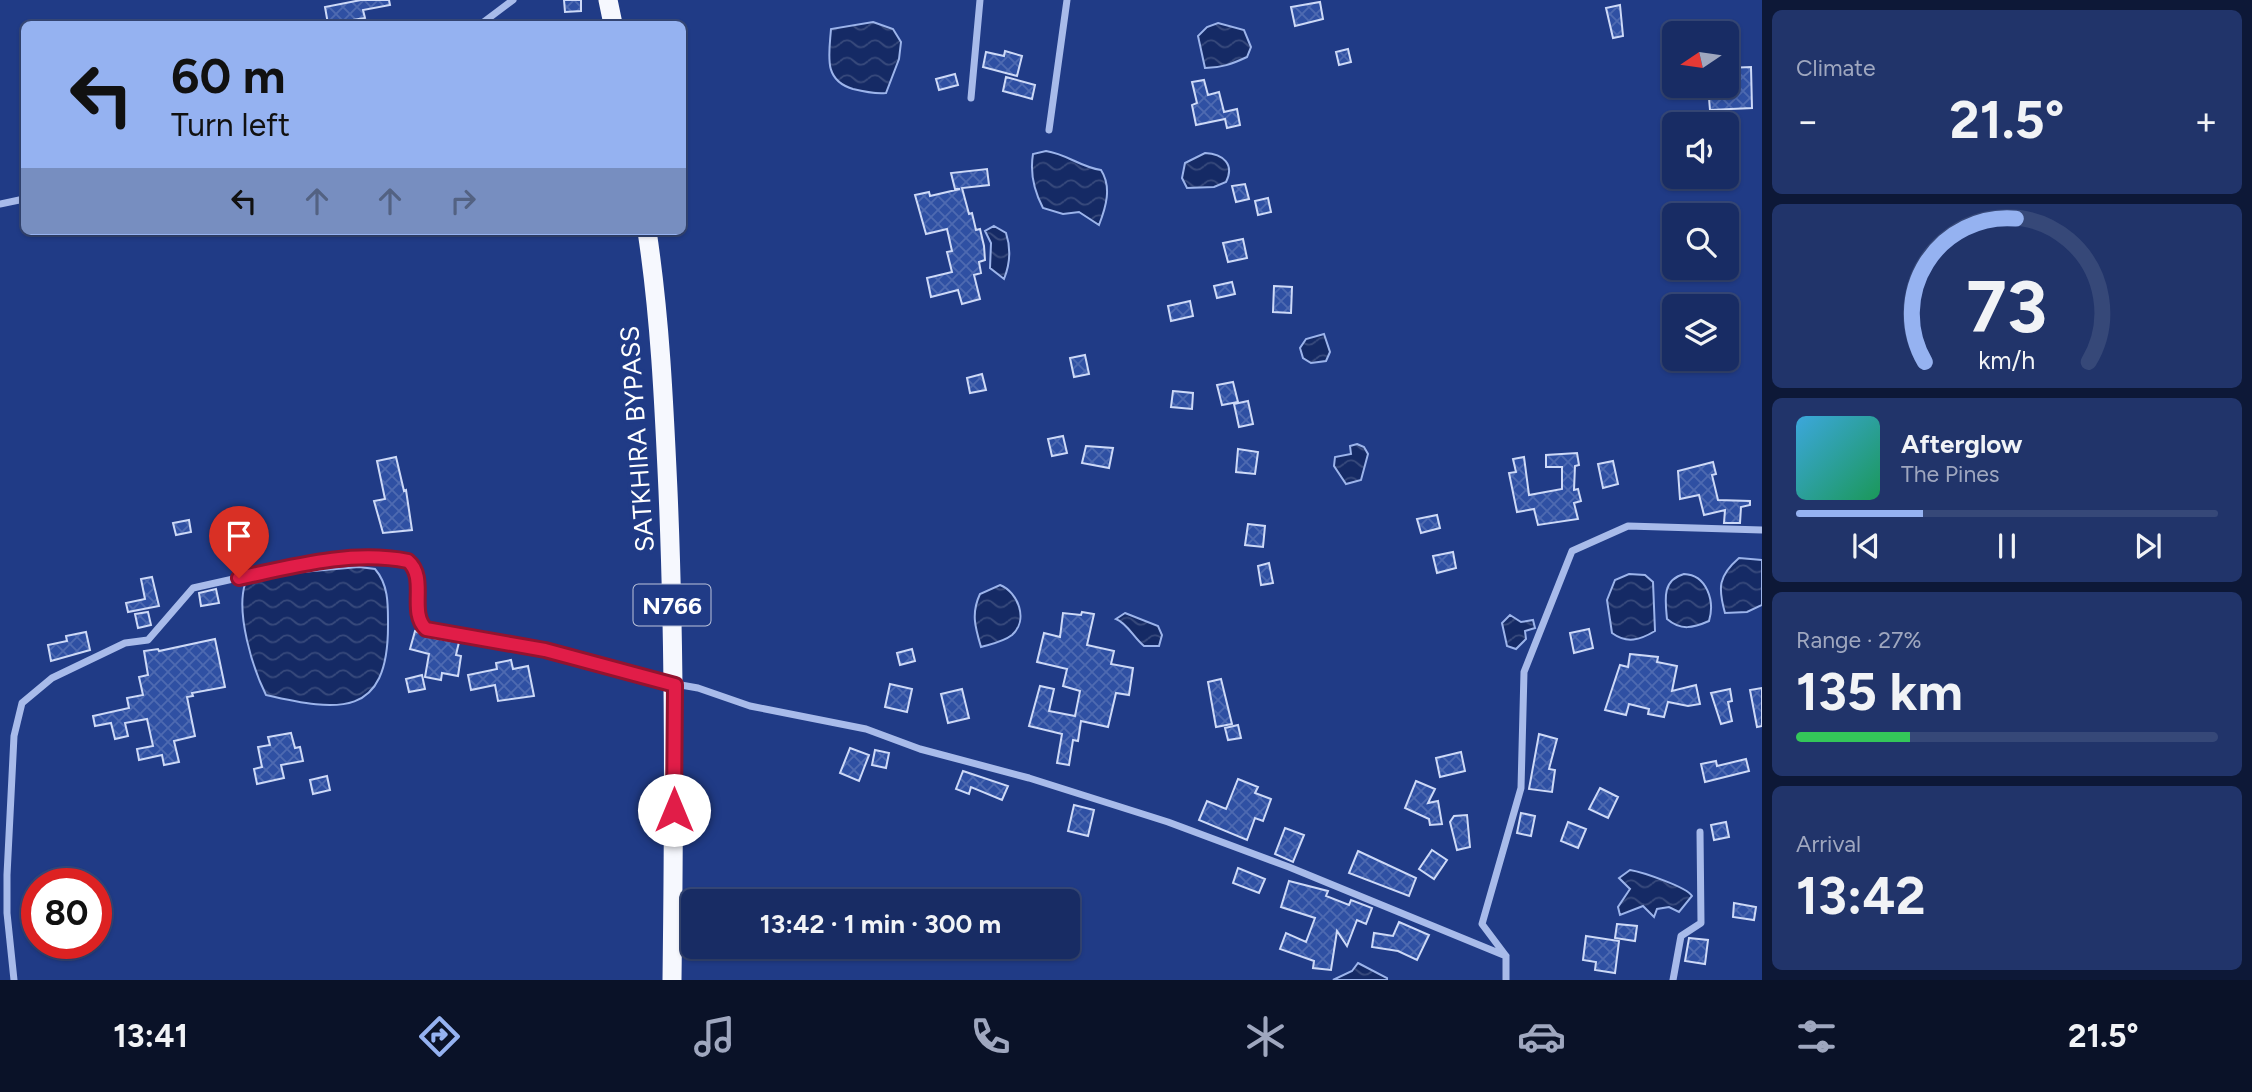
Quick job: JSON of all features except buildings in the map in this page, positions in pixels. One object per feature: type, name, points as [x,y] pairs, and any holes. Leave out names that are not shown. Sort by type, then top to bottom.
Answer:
[{"type":"highway","points":[[608,0],[612,21]]},
{"type":"highway","name":"SATKHIRA BYPASS","points":[[647,235],[665,417],[675,685],[672,980]]},
{"type":"street","points":[[485,21],[513,0]]},
{"type":"street","points":[[971,98],[980,0]]},
{"type":"street","points":[[1049,130],[1067,0]]},
{"type":"street","points":[[0,204],[21,200]]},
{"type":"street","points":[[1506,980],[1506,957],[1482,924],[1521,788],[1524,672],[1572,551],[1628,526],[1762,530]]},
{"type":"street","points":[[13,980],[6,913],[7,875],[14,736],[22,702],[52,678],[125,643],[148,640],[193,588],[309,562],[365,557],[400,560],[413,565],[418,612],[426,629],[545,650],[675,685],[698,688],[750,706],[866,729],[920,749],[1030,778],[1168,822],[1289,867],[1506,957]]},
{"type":"street","points":[[1674,980],[1681,936],[1701,923],[1700,832]]},
{"type":"water","points":[[873,22],[893,29],[901,42],[899,59],[886,93],[866,92],[843,85],[832,73],[830,66],[831,29]]},
{"type":"water","points":[[1218,23],[1244,30],[1251,47],[1247,57],[1226,65],[1205,68],[1198,36],[1207,27]]},
{"type":"water","points":[[1046,151],[1101,170],[1107,190],[1106,204],[1099,225],[1079,212],[1063,214],[1043,208],[1037,195],[1032,161],[1033,154]]},
{"type":"water","points":[[1205,153],[1217,155],[1226,161],[1229,170],[1226,182],[1214,187],[1187,188],[1182,178],[1185,163]]},
{"type":"water","points":[[994,226],[1006,233],[1009,244],[1008,268],[1004,279],[990,268],[991,243],[985,231]]},
{"type":"water","points":[[1324,334],[1330,352],[1326,361],[1311,363],[1303,358],[1300,348],[1306,339]]},
{"type":"water","points":[[1357,444],[1364,447],[1368,454],[1361,480],[1346,484],[1334,466],[1335,457],[1351,454],[1350,446]]},
{"type":"water","points":[[1739,558],[1762,560],[1762,605],[1747,612],[1725,613],[1721,596],[1723,577]]},
{"type":"water","points":[[359,567],[375,569],[380,575],[388,603],[386,656],[379,678],[369,693],[354,701],[337,705],[292,701],[266,695],[247,640],[243,610],[245,584],[290,573]]},
{"type":"water","points":[[1629,574],[1645,575],[1653,582],[1655,631],[1633,640],[1623,639],[1612,633],[1607,600],[1615,580]]},
{"type":"water","points":[[1684,574],[1692,575],[1704,584],[1710,598],[1709,621],[1692,627],[1682,627],[1667,619],[1666,591],[1672,581]]},
{"type":"water","points":[[1000,585],[1016,600],[1020,622],[1012,635],[981,647],[975,620],[977,601],[980,594]]},
{"type":"water","points":[[1125,613],[1158,626],[1162,635],[1159,646],[1144,646],[1116,619]]},
{"type":"water","points":[[1510,615],[1521,622],[1533,620],[1535,628],[1525,631],[1526,639],[1516,649],[1507,646],[1502,623]]},
{"type":"water","points":[[1630,870],[1673,884],[1692,896],[1679,912],[1669,907],[1657,909],[1654,917],[1643,906],[1620,915],[1618,907],[1630,889],[1619,878]]},
{"type":"water","points":[[1358,963],[1387,980],[1333,980],[1352,971]]},
{"type":"route","points":[[239,578],[309,562],[365,557],[408,561],[413,565],[418,612],[426,629],[545,650],[675,685],[674,810]]}]
